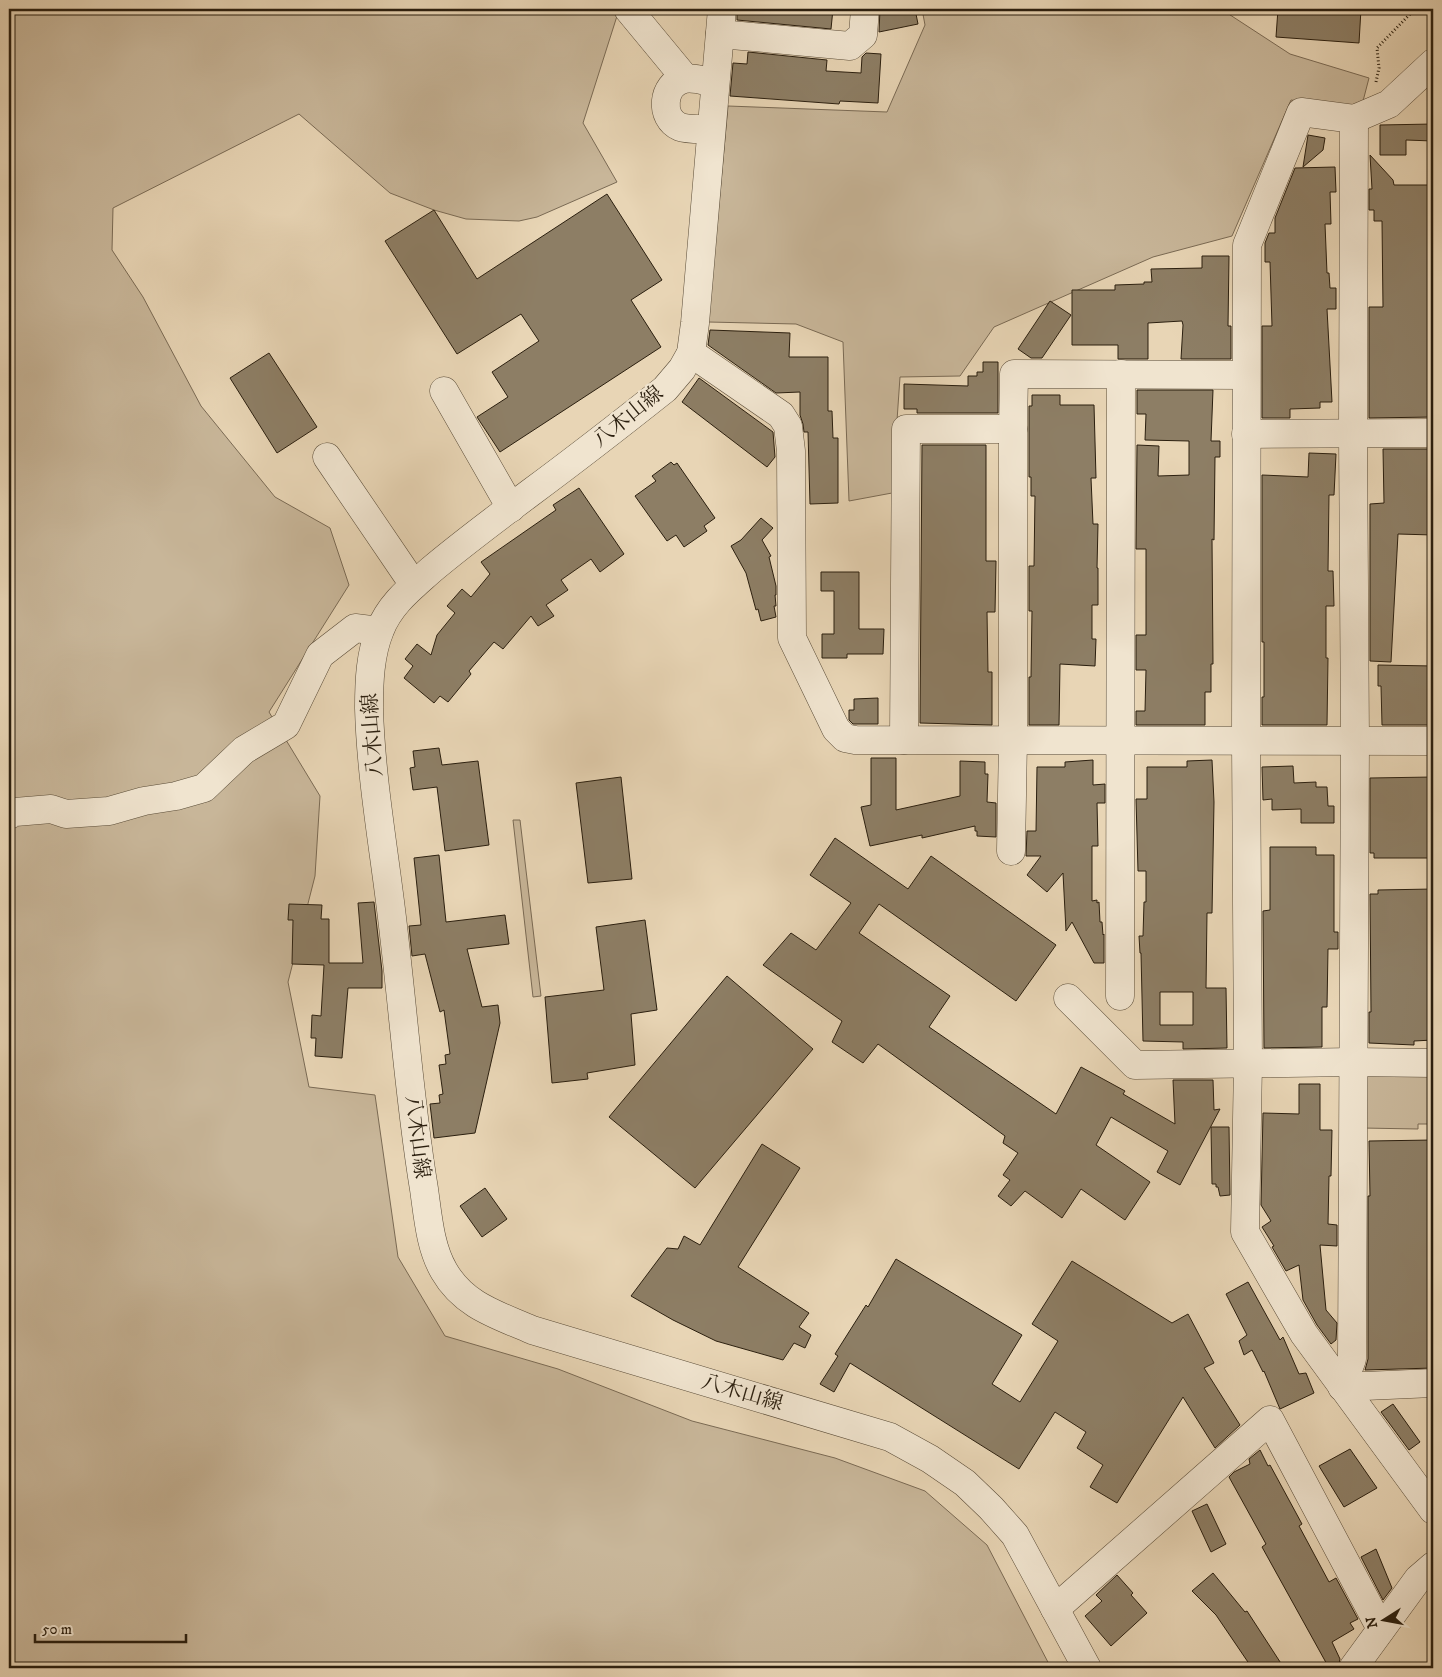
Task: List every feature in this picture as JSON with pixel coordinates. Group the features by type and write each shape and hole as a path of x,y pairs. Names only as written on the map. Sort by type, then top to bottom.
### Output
{"street":[{"path":"628,9 685,78"},
{"path":"865,9 863,35 850,46 721,22 691,353 781,415 788,426 791,451 792,638 836,729 845,738 855,740 1433,741"},
{"path":"1433,63 1389,104 1354,119 1301,112 1247,245 1246,740 1248,1063 1244,1232 1304,1334 1433,1510"},
{"path":"711,129 680,127 669,117 665,106 667,94 674,83 685,78 715,82"},
{"path":"1342,1386 1352,1359 1355,741 1353,432 1354,119"},
{"name":"八木山線","path":"691,353 682,369 665,388 452,553 414,585 389,612 379,631 369,674 371,744 394,927 418,1157 436,1254 454,1286 471,1302 489,1312 532,1330 890,1437 930,1458 965,1483 1015,1535 1087,1668"},
{"path":"1011,851 1014,374 1246,375"},
{"path":"1120,996 1121,374"},
{"path":"444,391 511,508"},
{"path":"904,740 906,429 1013,428"},
{"path":"1246,434 1433,433"},
{"path":"327,457 414,585"},
{"path":"9,814 51,809 66,814 109,812 144,801 176,796 204,788 244,750 286,725 320,655 355,628 379,631"},
{"path":"1068,998 1135,1064 1433,1063"},
{"path":"1342,1386 1433,1383"},
{"path":"1055,1609 1270,1420 1381,1629"},
{"path":"1353,1668 1381,1629 1428,1575"}],"path":[{"path":"1376,83 1380,68 1377,48 1415,9"}],"shaded area":[{"path":"9,9 612,9 617,16 583,123 617,182 537,217 519,221 466,219 434,210 390,193 299,114 113,208 112,250 143,297 201,406 275,497 330,528 349,585 269,712 320,796 315,876 288,982 309,1087 375,1095 398,1257 445,1336 558,1369 692,1421 835,1458 925,1491 987,1545 1051,1668 9,1668"},
{"path":"922,9 1221,9 1290,54 1369,78 1362,105 1351,109 1291,100 1232,236 1153,257 994,327 960,376 900,377 892,493 849,501 843,342 796,324 708,322 728,106 887,112 925,25"},
{"path":"513,820 520,820 541,996 533,997"},
{"path":"1363,1072 1433,1072 1433,1124 1418,1124 1418,1129 1362,1128"}],"building":[{"path":"737,9 833,9 831,29 737,20"},
{"path":"880,9 915,9 918,24 879,32"},
{"path":"1278,9 1361,9 1359,43 1276,37"},
{"path":"748,52 827,60 826,71 861,73 862,57 866,53 881,54 878,103 840,101 839,104 730,96 733,63 747,64"},
{"path":"1433,124 1433,141 1406,140 1406,155 1380,155 1380,125"},
{"path":"1308,135 1325,138 1323,150 1303,167"},
{"path":"1370,155 1393,180 1394,185 1433,185 1433,351 1428,351 1430,383 1433,383 1433,417 1369,418 1369,307 1383,307 1382,221 1374,221 1374,210 1369,210 1369,189 1372,189"},
{"path":"1335,167 1336,192 1330,192 1331,224 1325,224 1327,273 1329,273 1330,288 1336,288 1336,309 1327,309 1332,402 1320,402 1320,408 1290,409 1290,418 1262,418 1262,326 1272,326 1270,262 1265,262 1265,243 1269,233 1275,233 1275,218 1295,168"},
{"path":"607,194 662,280 631,300 661,347 500,452 477,417 508,397 492,372 539,341 521,314 457,354 385,241 434,210 477,279"},
{"path":"1202,256 1229,256 1228,326 1231,326 1231,359 1181,359 1182,321 1148,323 1148,359 1118,359 1118,345 1072,345 1072,290 1115,290 1115,285 1152,282 1151,269 1202,268"},
{"path":"1050,301 1071,315 1042,358 1031,358 1018,349"},
{"path":"710,330 790,333 789,357 828,357 828,411 832,411 833,438 838,438 838,503 810,504 808,432 804,432 800,415 800,392 776,393 708,345"},
{"path":"269,353 317,427 277,453 230,378"},
{"path":"983,362 998,362 998,413 917,413 917,409 904,409 904,384 968,386 968,376 977,376 977,372 983,372"},
{"path":"699,378 773,432 775,457 767,467 682,402"},
{"path":"1137,390 1213,390 1211,441 1220,441 1220,457 1215,457 1214,540 1212,539 1213,664 1211,664 1211,692 1205,692 1205,725 1136,725 1136,711 1145,711 1146,670 1136,670 1136,635 1146,635 1146,549 1136,549 1137,445 1159,446 1158,476 1189,475 1189,441 1145,440 1146,414 1137,414"},
{"path":"1032,395 1060,395 1060,405 1094,405 1096,478 1091,478 1093,524 1098,524 1098,605 1092,605 1092,639 1096,639 1095,666 1060,664 1059,725 1029,725 1032,611 1029,611 1029,566 1034,566 1035,496 1031,496 1031,477 1029,477 1029,406 1032,406"},
{"path":"922,445 986,445 986,561 996,561 995,612 987,612 988,672 992,672 992,725 920,723"},
{"path":"1383,449 1433,449 1433,535 1398,534 1391,662 1370,661 1370,504 1384,503"},
{"path":"1309,453 1336,454 1334,495 1329,495 1328,571 1333,571 1334,606 1326,606 1326,658 1328,658 1327,725 1262,725 1264,642 1262,642 1262,475 1308,477"},
{"path":"671,462 674,465 677,463 715,518 704,526 707,531 684,547 676,535 667,541 635,496 656,481 652,476"},
{"path":"579,488 624,554 600,572 591,559 561,580 568,590 546,605 554,616 538,626 531,616 503,649 494,642 469,671 471,674 448,702 440,696 434,703 404,678 413,666 405,659 417,644 431,655 437,635 455,613 447,606 462,589 471,597 490,574 481,562 556,510 553,505"},
{"path":"761,518 773,528 762,540 771,556 769,557 776,586 776,606 774,606 776,617 761,621 746,573 731,546 741,540"},
{"path":"821,572 859,572 859,629 884,629 883,654 847,654 847,658 822,658 822,634 834,634 834,591 821,591"},
{"path":"1378,665 1433,666 1433,725 1382,725 1381,686 1378,686"},
{"path":"878,698 878,724 853,724 849,720 849,710 854,710 854,699"},
{"path":"439,748 442,765 478,761 489,845 445,851 437,787 413,790 410,768 415,767 413,751"},
{"path":"871,758 896,758 896,810 960,796 960,761 985,762 985,774 988,774 987,802 996,803 996,837 977,836 975,826 922,838 922,835 870,846 861,807 871,805"},
{"path":"1093,760 1093,785 1105,784 1105,803 1097,803 1098,846 1092,846 1092,901 1097,900 1097,903 1099,902 1100,922 1102,922 1104,934 1104,963 1094,963 1072,922 1066,931 1063,873 1047,892 1027,875 1041,856 1026,856 1027,831 1036,831 1037,767 1065,767 1065,762"},
{"path":"1212,760 1214,802 1212,913 1207,913 1206,988 1226,988 1227,1048 1183,1049 1183,1042 1143,1041 1139,936 1143,936 1146,871 1138,871 1136,799 1147,799 1147,767 1187,767 1187,761","holes":["1160,992 1193,992 1193,1025 1160,1025"]},
{"path":"1293,766 1294,783 1316,782 1316,787 1327,787 1328,806 1334,806 1334,823 1301,823 1301,809 1272,810 1272,799 1263,800 1262,767"},
{"path":"621,777 632,879 588,883 576,783"},
{"path":"1433,777 1433,858 1374,858 1374,853 1370,853 1370,778"},
{"path":"835,838 908,889 931,856 1056,945 1016,1001 879,904 859,933 950,996 929,1027 1056,1114 1081,1067 1125,1091 1123,1094 1175,1124 1173,1080 1213,1080 1214,1110 1220,1109 1180,1185 1157,1172 1168,1151 1111,1117 1096,1145 1150,1182 1125,1220 1081,1189 1062,1218 1025,1191 1011,1206 998,1196 1010,1180 1003,1175 1018,1153 1003,1143 1005,1136 878,1044 863,1063 832,1042 842,1021 763,965 791,933 816,950 851,903 810,875"},
{"path":"1270,847 1316,847 1316,855 1334,855 1334,932 1338,932 1338,949 1328,949 1327,1007 1322,1007 1322,1047 1264,1048 1263,911 1270,910"},
{"path":"439,855 446,922 505,915 509,944 467,949 482,1007 498,1005 500,1023 475,1133 434,1138 430,1104 440,1103 439,1095 443,1094 439,1065 446,1064 445,1055 450,1054 444,1010 440,1012 425,954 412,956 409,926 421,925 414,858"},
{"path":"1433,889 1433,1040 1414,1041 1414,1045 1369,1043 1369,1012 1371,1012 1370,894 1378,894 1378,890"},
{"path":"374,902 382,971 382,988 348,988 342,1058 315,1056 316,1038 311,1038 312,1015 321,1016 324,965 292,964 293,920 288,920 289,904 322,905 321,919 329,919 329,963 363,963 358,903"},
{"path":"645,920 657,1010 631,1014 635,1065 587,1073 588,1079 552,1083 545,997 604,990 596,927"},
{"path":"727,976 813,1049 695,1188 609,1117"},
{"path":"1299,1084 1320,1084 1320,1130 1332,1130 1328,1224 1337,1225 1337,1246 1320,1245 1326,1310 1337,1323 1336,1340 1331,1344 1317,1325 1303,1300 1299,1265 1286,1271 1262,1227 1271,1221 1261,1205 1263,1113 1299,1114"},
{"path":"1211,1127 1229,1127 1230,1195 1220,1196 1216,1184 1212,1184"},
{"path":"1433,1140 1433,1368 1365,1370 1368,1359 1369,1141"},
{"path":"762,1144 800,1168 738,1267 809,1313 799,1327 811,1335 805,1348 794,1343 783,1360 716,1341 673,1320 631,1296 667,1248 678,1249 684,1236 700,1245"},
{"path":"485,1188 507,1219 482,1237 460,1206"},
{"path":"896,1259 1022,1335 992,1384 1020,1402 1058,1341 1032,1324 1072,1261 1172,1323 1188,1314 1214,1363 1204,1368 1240,1425 1215,1448 1183,1397 1117,1503 1090,1487 1103,1465 1077,1448 1086,1432 1055,1412 1019,1469 850,1363 834,1392 820,1384 838,1356 835,1354 866,1305 868,1307"},
{"path":"1248,1282 1280,1340 1283,1337 1299,1374 1306,1373 1314,1393 1280,1409 1264,1371 1252,1350 1244,1355 1239,1341 1247,1335 1226,1294"},
{"path":"1393,1404 1420,1442 1409,1450 1381,1412"},
{"path":"1350,1449 1377,1488 1344,1507 1319,1466"},
{"path":"1260,1450 1302,1524 1299,1526 1329,1582 1336,1578 1358,1619 1350,1623 1354,1629 1332,1642 1340,1659 1338,1668 1329,1668 1262,1547 1266,1544 1229,1477 1234,1472 1250,1464 1249,1459"},
{"path":"1207,1504 1226,1544 1211,1552 1192,1511"},
{"path":"1376,1549 1392,1588 1383,1600 1361,1557"},
{"path":"1213,1573 1245,1612 1247,1611 1284,1668 1252,1668 1216,1615 1192,1591"},
{"path":"1117,1575 1147,1613 1111,1646 1085,1616 1102,1601 1096,1595"}]}
